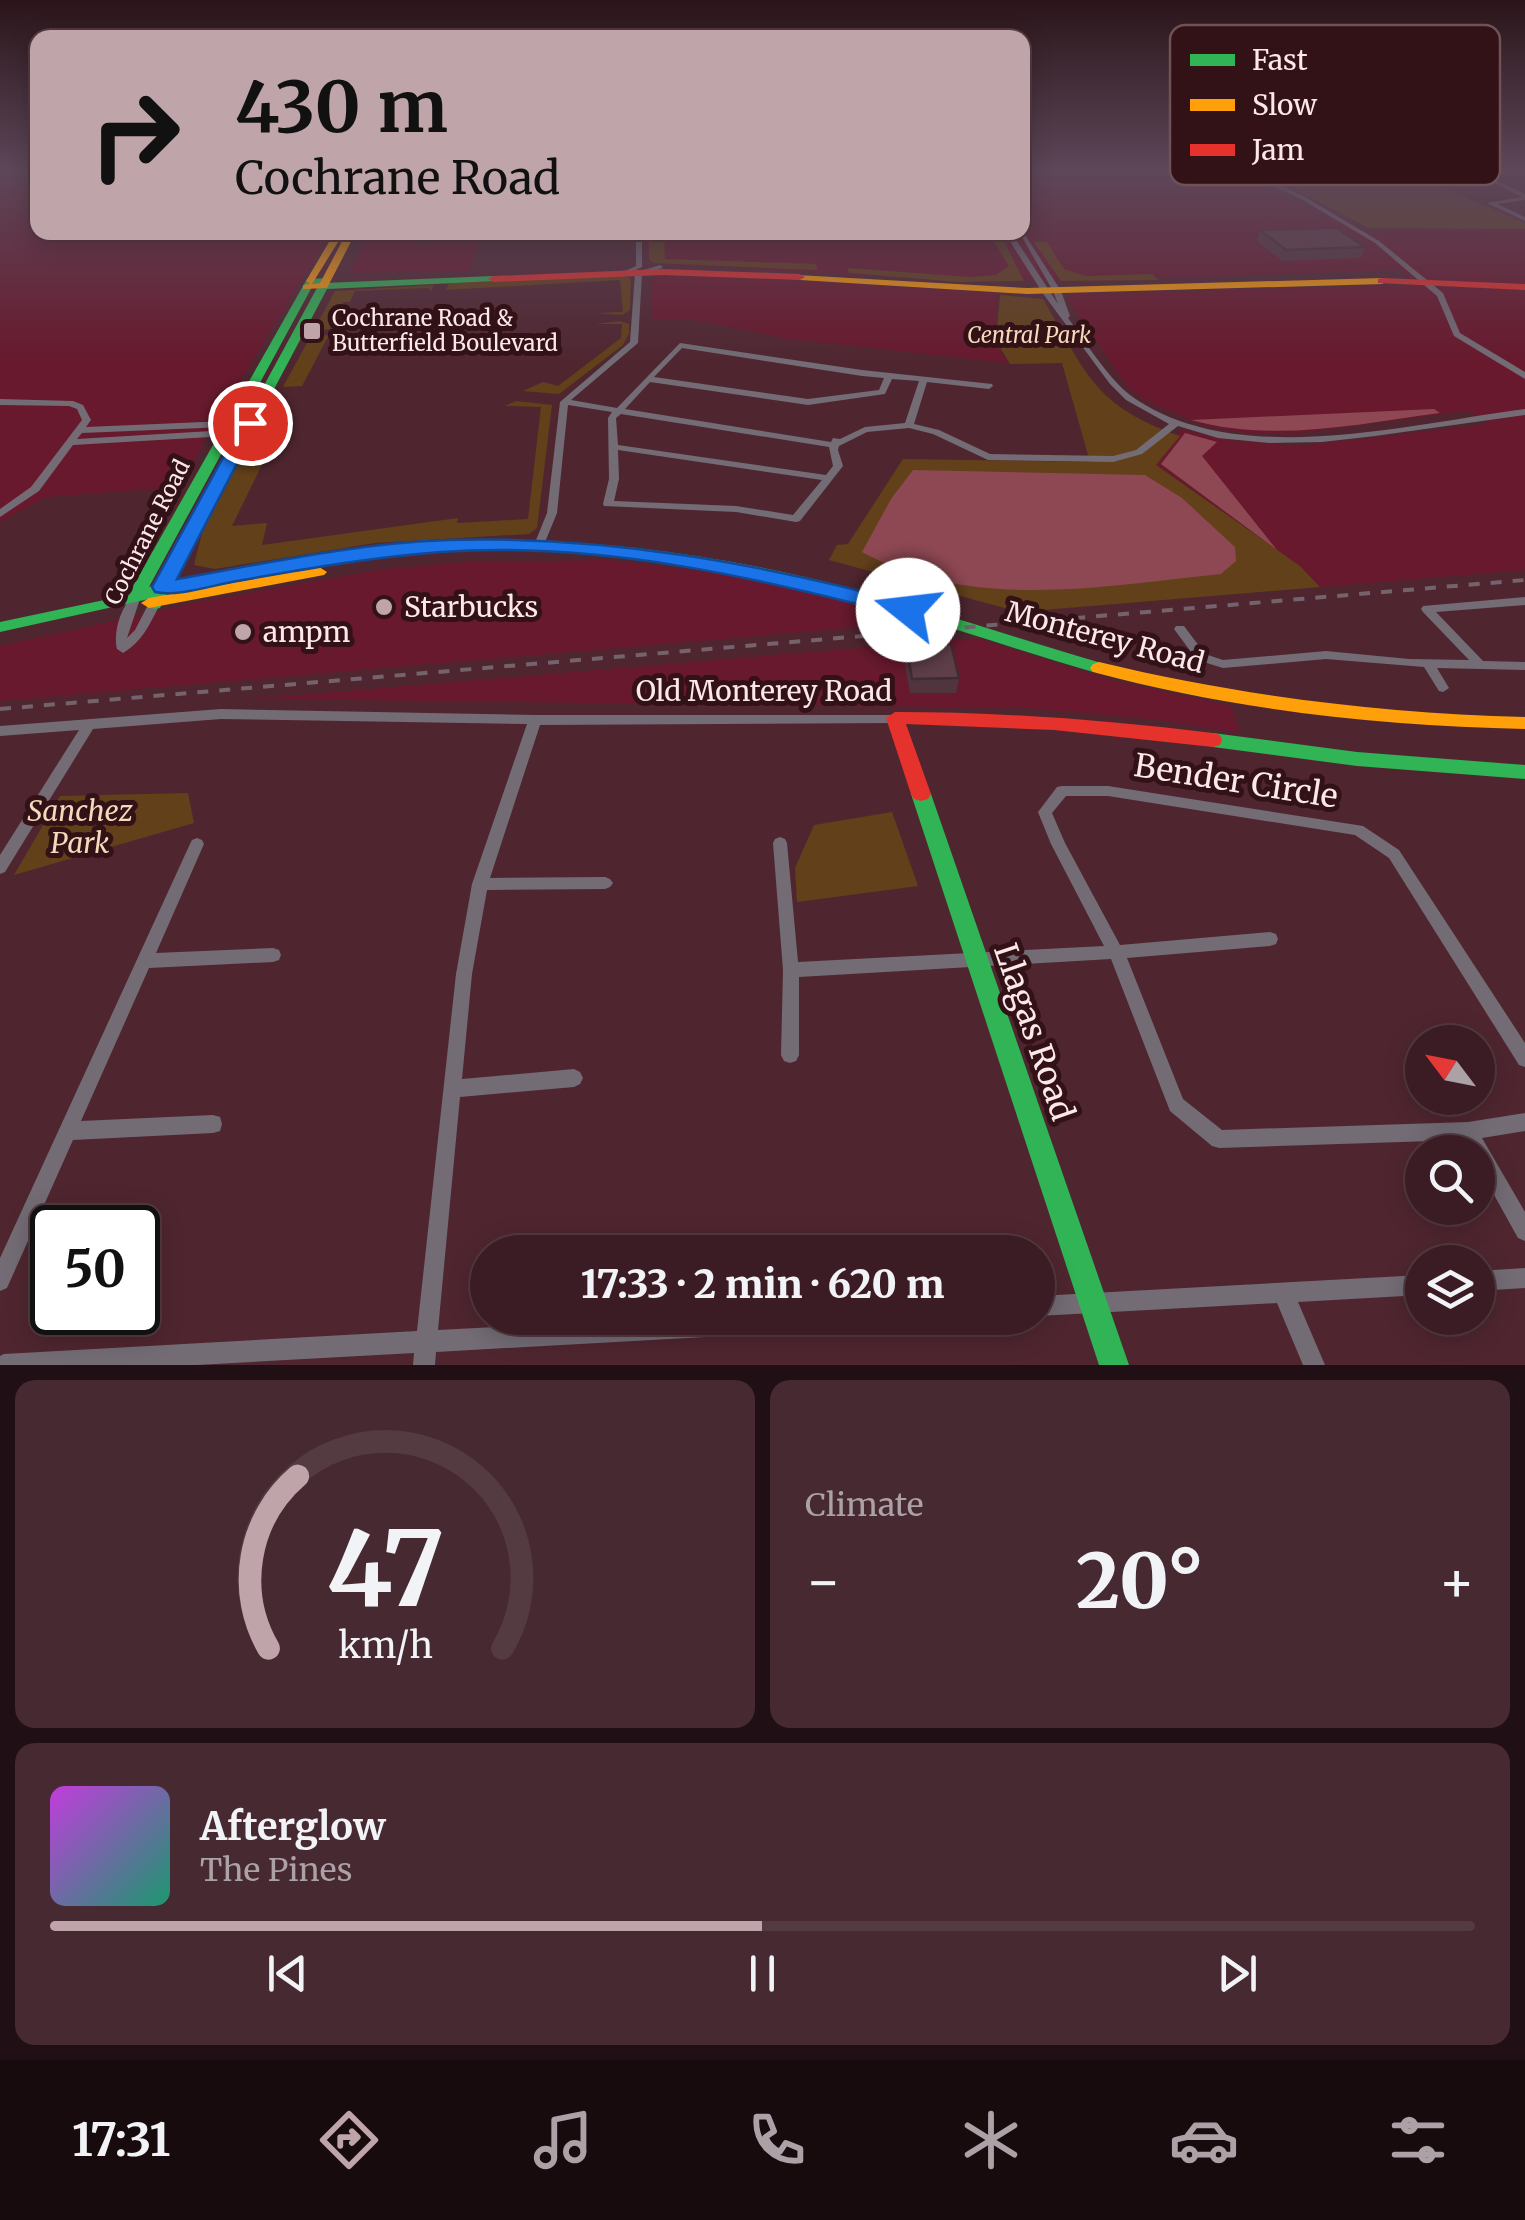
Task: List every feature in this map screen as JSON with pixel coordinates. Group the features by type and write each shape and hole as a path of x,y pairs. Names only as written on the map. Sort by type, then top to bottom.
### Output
{"main road":[{"name":"Cochrane Road","path":"317,284 335,240"},
{"name":"Cochrane Road","path":"134,600 317,284 347,240"},
{"path":"634,271 660,267 762,268 1048,288"},
{"path":"317,284 634,271 1048,288 1422,278 1525,284"},
{"name":"Cochrane Road","path":"158,596 237,428"},
{"name":"Monterey Road","path":"158,596 366,552 446,546 539,546 619,553 718,565 814,584 1101,669 1210,694 1374,717 1525,722"},
{"name":"Monterey Road","path":"0,627 134,600 394,561 500,554 619,553"},
{"name":"Old Monterey Road","path":"896,718 1088,724 1523,776"},
{"name":"Llagas Road","path":"896,718 1114,1365"}],"street":[{"path":"1368,236 1422,278 1444,301 1457,334 1525,376"},
{"path":"539,546 552,513 566,400 634,343 637,240"},
{"path":"1013,240 1048,288 1068,324"},
{"path":"1026,240 1068,324 1128,397 1173,421 1230,436 1300,439 1525,412"},
{"path":"835,443 838,466 796,518 736,509 608,504 614,479 612,418 680,345 889,376 989,386"},
{"path":"648,379 808,402 882,392 889,376"},
{"path":"910,424 924,380"},
{"path":"0,402 52,400 76,405 86,416 82,430 31,493 0,514"},
{"path":"566,400 835,443 865,430 910,424 988,457 1113,458 1138,452 1173,421"},
{"path":"82,430 237,428"},
{"path":"72,442 237,428"},
{"path":"614,448 828,478"},
{"name":"Cochrane Road","path":"134,600 120,636 124,649 140,632 158,596"},
{"path":"1480,665 1427,609 1525,601"},
{"path":"1180,629 1201,657 1223,664 1326,655 1428,664 1525,666"},
{"path":"1428,664 1443,688"},
{"name":"Old Monterey Road","path":"0,731 221,714 535,720 896,718"},
{"path":"424,1365 451,1089 480,884 535,720"},
{"path":"0,868 88,724"},
{"name":"Bender Circle","path":"1525,1059 1394,854 1358,830 1108,791 1062,791 1045,812 1116,952 1176,1105 1219,1140 1468,1131 1525,1122"},
{"path":"780,843 791,970 790,1056"},
{"path":"0,1281 197,844"},
{"path":"480,884 604,883"},
{"path":"791,970 1116,952 1270,938"},
{"path":"144,962 273,955"},
{"path":"451,1089 574,1078"},
{"path":"68,1132 213,1124"},
{"path":"1468,1131 1525,1230"},
{"path":"1495,1280 1525,1278"},
{"path":"1055,1305 1405,1285"},
{"path":"1284,1294 1314,1365"},
{"path":"4,1365 550,1335"}],"shaded area":[{"path":"0,236 30,236 30,240 109,240 107,243 327,240 219,415 180,487 46,497 0,522"},
{"path":"1525,236 1525,570 1320,587 1300,566 1154,463 1182,429 1226,440 1299,446 1488,424 1468,411 1293,434 1253,434 1205,426 1145,400 1127,386 1067,299 1075,294 1415,285 1398,270 1080,281 930,279 650,261 642,240"},
{"path":"364,240 419,240 415,245 478,243 470,271 350,273"},
{"path":"662,275 998,293 994,340 1008,363 787,339 690,319 651,319 652,279"},
{"path":"1434,409 1440,413 1284,431 1222,427 1191,420"},
{"path":"1185,433 1217,442 1202,456 1277,550 1161,464"},
{"path":"913,470 1145,475 1182,498 1235,547 1236,561 1221,574 1039,590 948,582 904,571 862,552 891,499"},
{"path":"608,560 719,573 799,588 920,622 0,701 0,646 204,601 384,569 467,562"},
{"path":"977,638 1110,680 1231,706 1240,733 1159,720 1027,708 252,699"}],"green space":[{"path":"649,240 664,240 665,259 816,264 817,270 653,263 649,259"},
{"path":"993,240 1004,240 1024,281 959,282 849,273 847,268 971,277 996,275 1009,266"},
{"path":"1034,242 1047,242 1064,269 1086,276 1152,274 1158,280 1061,281"},
{"path":"631,278 630,310 622,315 596,313 623,312 620,280 446,290 449,283"},
{"path":"434,285 431,291 355,291 350,302 343,302 330,329 321,330 319,336 329,335 302,386 283,387 335,291"},
{"name":"Central Park","path":"1000,295 1043,299 1083,367 1110,399 1151,425 1180,436 1156,465 1300,566 1320,587 1019,612 829,560 837,545 848,544 903,459 1090,462 1062,363 1010,364 996,341"},
{"path":"620,321 629,324 623,345 559,394 523,391 543,382 558,386 621,338 622,324 595,324"},
{"path":"516,401 552,405 537,528 529,534 375,543 215,569 194,565 202,533 249,442 257,435 278,432 232,526 267,523 262,545 458,518 457,523 528,519 541,407 505,406"},
{"name":"Sanchez Park","path":"188,793 194,823 14,875 60,796"},
{"path":"892,812 918,886 797,902 795,868 814,825"}],"building":[{"path":"1267,236 1348,236 1365,247 1286,250"},
{"path":"906,644 951,644 959,678 912,679"}],"railway":[{"path":"0,709 1525,580"}],"traffic: fast":[{"path":"0,627 134,599 162,587 323,286 493,279"},
{"path":"134,599 307,287 311,281 324,280"},
{"path":"154,604 162,587 358,554 473,545 572,547 670,557 815,584 1099,668"},
{"path":"1213,740 1357,759 1525,772"},
{"path":"921,794 1114,1365"}],"traffic: slow":[{"path":"311,281 335,240"},
{"path":"307,287 323,286 348,240"},
{"path":"800,277 1027,291 1382,281"},
{"path":"149,603 319,572"},
{"path":"1099,668 1204,692 1310,709 1417,719 1525,723"}],"traffic: jam":[{"path":"493,279 662,272 800,277"},
{"path":"1382,281 1525,287"},
{"path":"921,794 895,718 1054,723 1213,740"}],"place":[{"name":"Cochrane Road & Butterfield Boulevard","path":"312,331"},
{"name":"Starbucks","path":"384,607"},
{"name":"ampm","path":"243,632"}],"route":[{"path":"250,423 162,587 366,552 503,544 589,548 718,565 814,584 908,610"}]}
